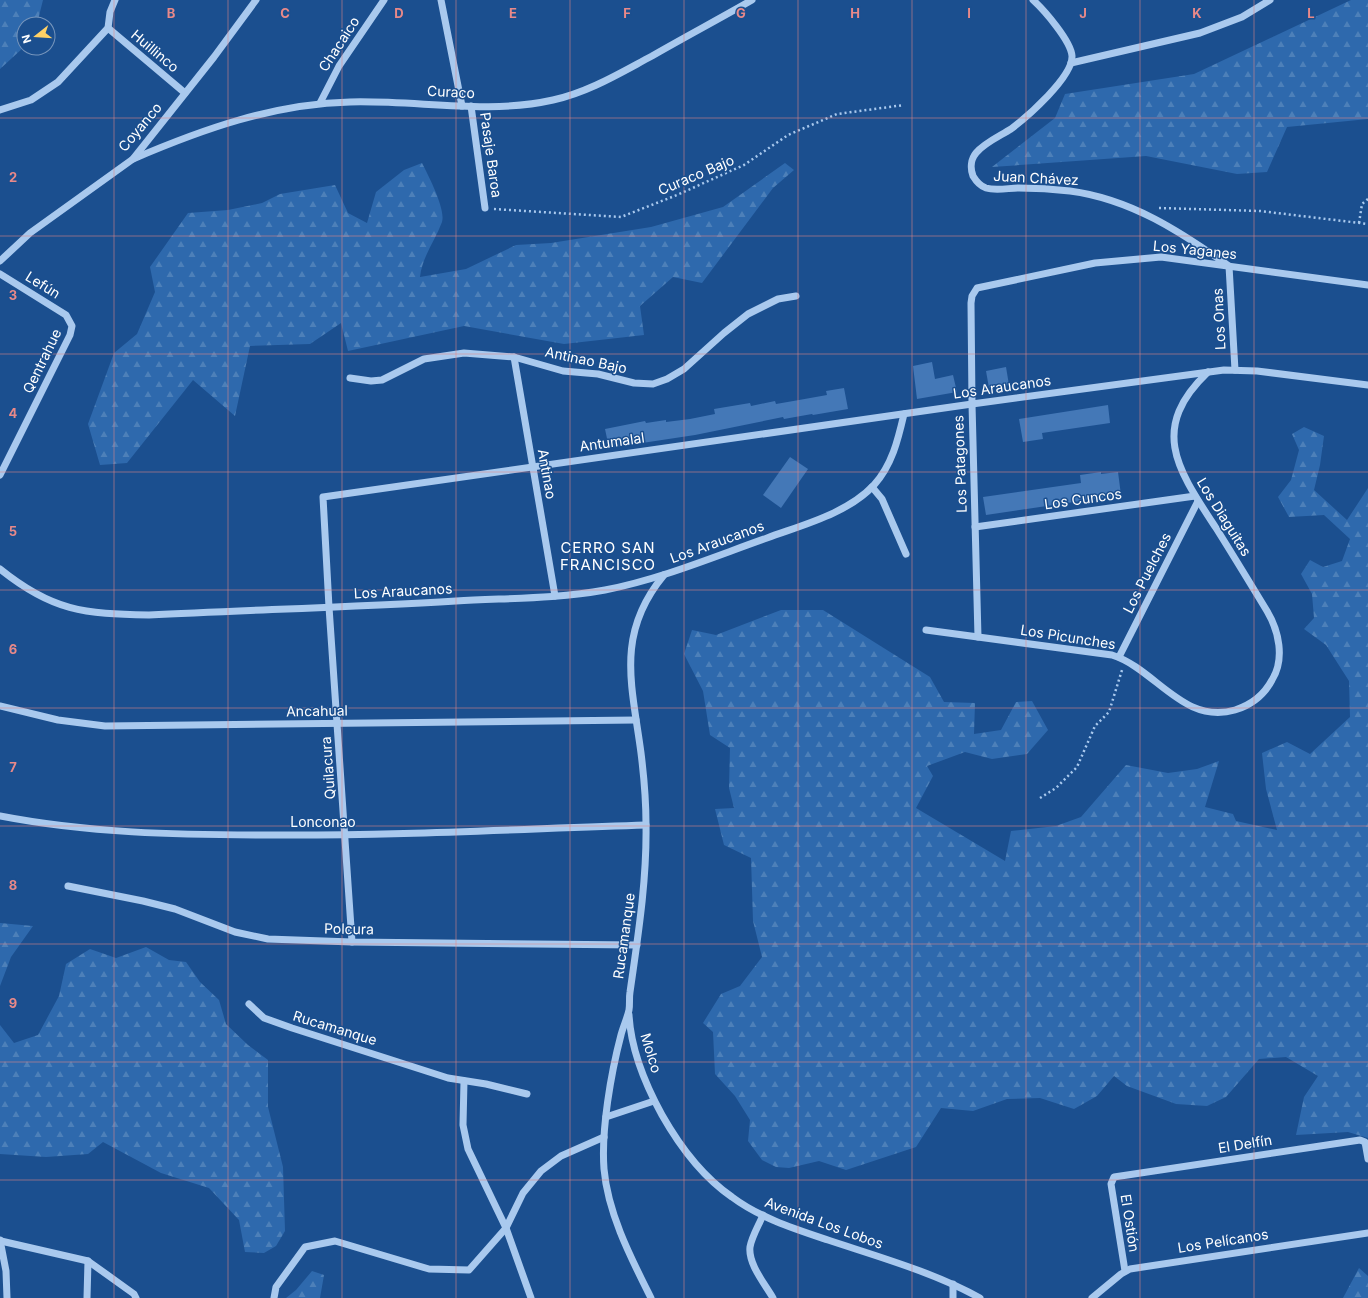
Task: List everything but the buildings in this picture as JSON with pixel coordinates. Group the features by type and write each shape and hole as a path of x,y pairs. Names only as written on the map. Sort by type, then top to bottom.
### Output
{"street":[{"path":"0,110 19,105 45,92 69,71 108,28 110,12 114,0"},
{"name":"Coyanco","path":"0,261 30,233 133,159 186,93 256,0"},
{"name":"Chacaico","path":"320,103 339,66 384,0"},
{"name":"Pasaje Baroa","path":"441,0 462,106"},
{"name":"Curaco","path":"133,159 196,133 249,116 320,103 370,101 462,106 515,106 539,103 587,90 602,83 752,0"},
{"path":"1033,0 1044,10 1070,50 1071,63 1200,33 1242,17 1270,0"},
{"name":"Huillinco","path":"108,28 186,93"},
{"name":"Juan Chávez","path":"1071,63 1063,77 1024,118 977,152 972,163 971,170 976,181 980,185 991,189 1050,189 1079,192 1113,201 1169,225 1229,266"},
{"name":"Pasaje Baroa","path":"470,106 485,208"},
{"name":"Los Yaganes","path":"975,291 982,286 1095,263 1140,258 1178,258 1368,285"},
{"name":"Los Onas","path":"1229,266 1235,370"},
{"name":"Lefún","path":"0,274 63,313 70,322"},
{"name":"Los Patagones","path":"975,291 971,303 978,637"},
{"name":"Antinao Bajo","path":"350,378 371,381 382,380 396,374 414,363 446,354 482,353 514,357 563,372 598,374 634,383 653,384 667,379 684,368 748,314 778,299 796,296"},
{"name":"Qentrahue","path":"0,475 70,335 70,322"},
{"name":"Antinao","path":"514,357 555,596"},
{"name":"Los Araucanos","path":"0,569 18,583 46,600 64,607 109,614 149,615 555,596 610,589 664,575 823,517 856,500 872,487 883,475 891,460 904,414 1209,372 1235,370 1368,385"},
{"name":"Los Diaguitas","path":"1209,372 1194,387 1178,414 1174,435 1176,455 1196,498 1272,619 1279,648 1277,668 1274,678"},
{"name":"Antumalal","path":"323,497 904,414"},
{"path":"872,487 882,499 906,554"},
{"name":"Quilacura","path":"323,497 352,942"},
{"name":"Los Cuncos","path":"975,527 1196,498"},
{"name":"Los Puelches","path":"1122,659 1196,498"},
{"name":"Rucamanque","path":"652,1298 627,1247 611,1203 604,1171 604,1137 606,1117 621,1035 629,1011 642,905 646,825 642,762 630,670 631,644 637,620 646,602 664,575"},
{"name":"Los Picunches","path":"926,630 1104,653 1122,659 1188,705 1209,712 1231,711 1251,703 1268,688 1274,678"},
{"name":"Ancahual","path":"0,706 58,720 105,726 636,720"},
{"name":"Lonconao","path":"0,816 57,826 131,833 345,835 646,825"},
{"name":"Polcura","path":"68,886 106,892 169,908 220,927 251,936 285,940 637,945"},
{"name":"Rucamanque","path":"249,1004 259,1014 270,1021 426,1071 464,1081 486,1084 527,1094"},
{"name":"Molco","path":"629,1011 632,1040 636,1055 654,1101"},
{"path":"464,1081 463,1112 465,1138 474,1163 506,1228 531,1298"},
{"path":"606,1117 654,1101"},
{"name":"Avenida Los Lobos","path":"654,1101 680,1143 712,1181 731,1197 763,1215 802,1231 904,1265 953,1284 980,1298"},
{"path":"274,1298 276,1287 305,1247 335,1241 429,1269 470,1270 506,1228 523,1193 541,1171 562,1156 604,1137"},
{"name":"El Delfín","path":"1112,1178 1117,1176 1358,1140 1365,1142 1368,1159"},
{"name":"El Ostión","path":"1112,1178 1111,1184 1125,1271"},
{"path":"763,1215 750,1251 752,1260 773,1298"},
{"name":"Los Pelícanos","path":"1092,1298 1125,1271 1135,1268 1368,1232"},
{"path":"6,1298 6,1271 0,1241 88,1261 134,1294 136,1298"},
{"path":"87,1298 88,1261"},
{"path":"953,1284 953,1298"}],"path":[{"name":"Curaco Bajo","path":"485,208 621,217 677,195 744,165 788,135 837,114 904,105"},
{"path":"1359,223 1362,204 1368,199"},
{"path":"1155,208 1260,211 1368,224"},
{"path":"1040,798 1060,785 1077,767 1095,726 1109,712 1122,659"}],"green space":[{"path":"0,0 43,0 39,16 16,16 16,54 0,69"},
{"path":"1351,0 1368,0 1368,119 1287,127 1267,172 1237,174 1146,156 992,167 1055,118 1065,94 1194,74"},
{"path":"422,163 436,192 443,216 442,222 423,263 420,277 466,269 516,245 551,243 651,227 723,207 785,163 794,170 773,188 702,283 673,277 640,306 644,335 564,344 464,326 348,351 341,323 310,344 250,346 235,416 193,380 127,463 100,465 88,424 114,353 137,334 155,292 150,267 188,213 228,210 262,203 280,194 335,185 348,213 367,223 376,192 404,170"},
{"path":"1304,427 1324,436 1320,465 1314,490 1347,520 1368,488 1368,1138 1348,1132 1296,1135 1304,1097 1318,1076 1286,1057 1259,1059 1226,1097 1207,1106 1176,1104 1127,1086 1114,1076 1097,1096 1074,1109 1040,1098 1007,1099 973,1111 941,1108 916,1147 846,1170 819,1161 789,1168 776,1167 762,1160 748,1141 750,1120 735,1096 715,1074 713,1032 703,1023 721,994 740,986 762,957 753,921 751,858 724,845 715,809 734,808 729,788 730,748 710,735 703,691 684,654 692,630 716,635 781,610 823,610 930,677 944,702 975,703 974,734 1001,730 1016,702 1032,701 1048,730 1027,754 992,759 965,752 927,766 933,776 916,808 1005,861 1011,831 1056,826 1081,817 1126,765 1168,773 1197,769 1219,761 1205,807 1233,814 1236,821 1277,830 1266,789 1262,753 1287,742 1310,754 1350,717 1349,681 1326,645 1304,629 1314,618 1312,594 1301,574 1310,560 1323,567 1342,561 1350,539 1324,515 1289,517 1278,497 1291,480 1299,450 1292,434"},
{"path":"0,923 33,926 11,957 0,986"},
{"path":"146,947 169,960 186,962 200,982 219,1000 226,1024 248,1045 268,1060 268,1107 283,1167 285,1231 276,1246 264,1253 245,1252 239,1220 209,1188 161,1173 103,1142 88,1154 46,1157 0,1154 0,1025 14,1043 38,1035 59,996 66,964 90,949 116,958"},
{"path":"1359,1268 1368,1276 1368,1298 1343,1298"},
{"path":"312,1271 324,1275 320,1298 286,1298 296,1290"}],"district":[{"name":"CERRO SAN FRANCISCO","path":"608,556"}]}
